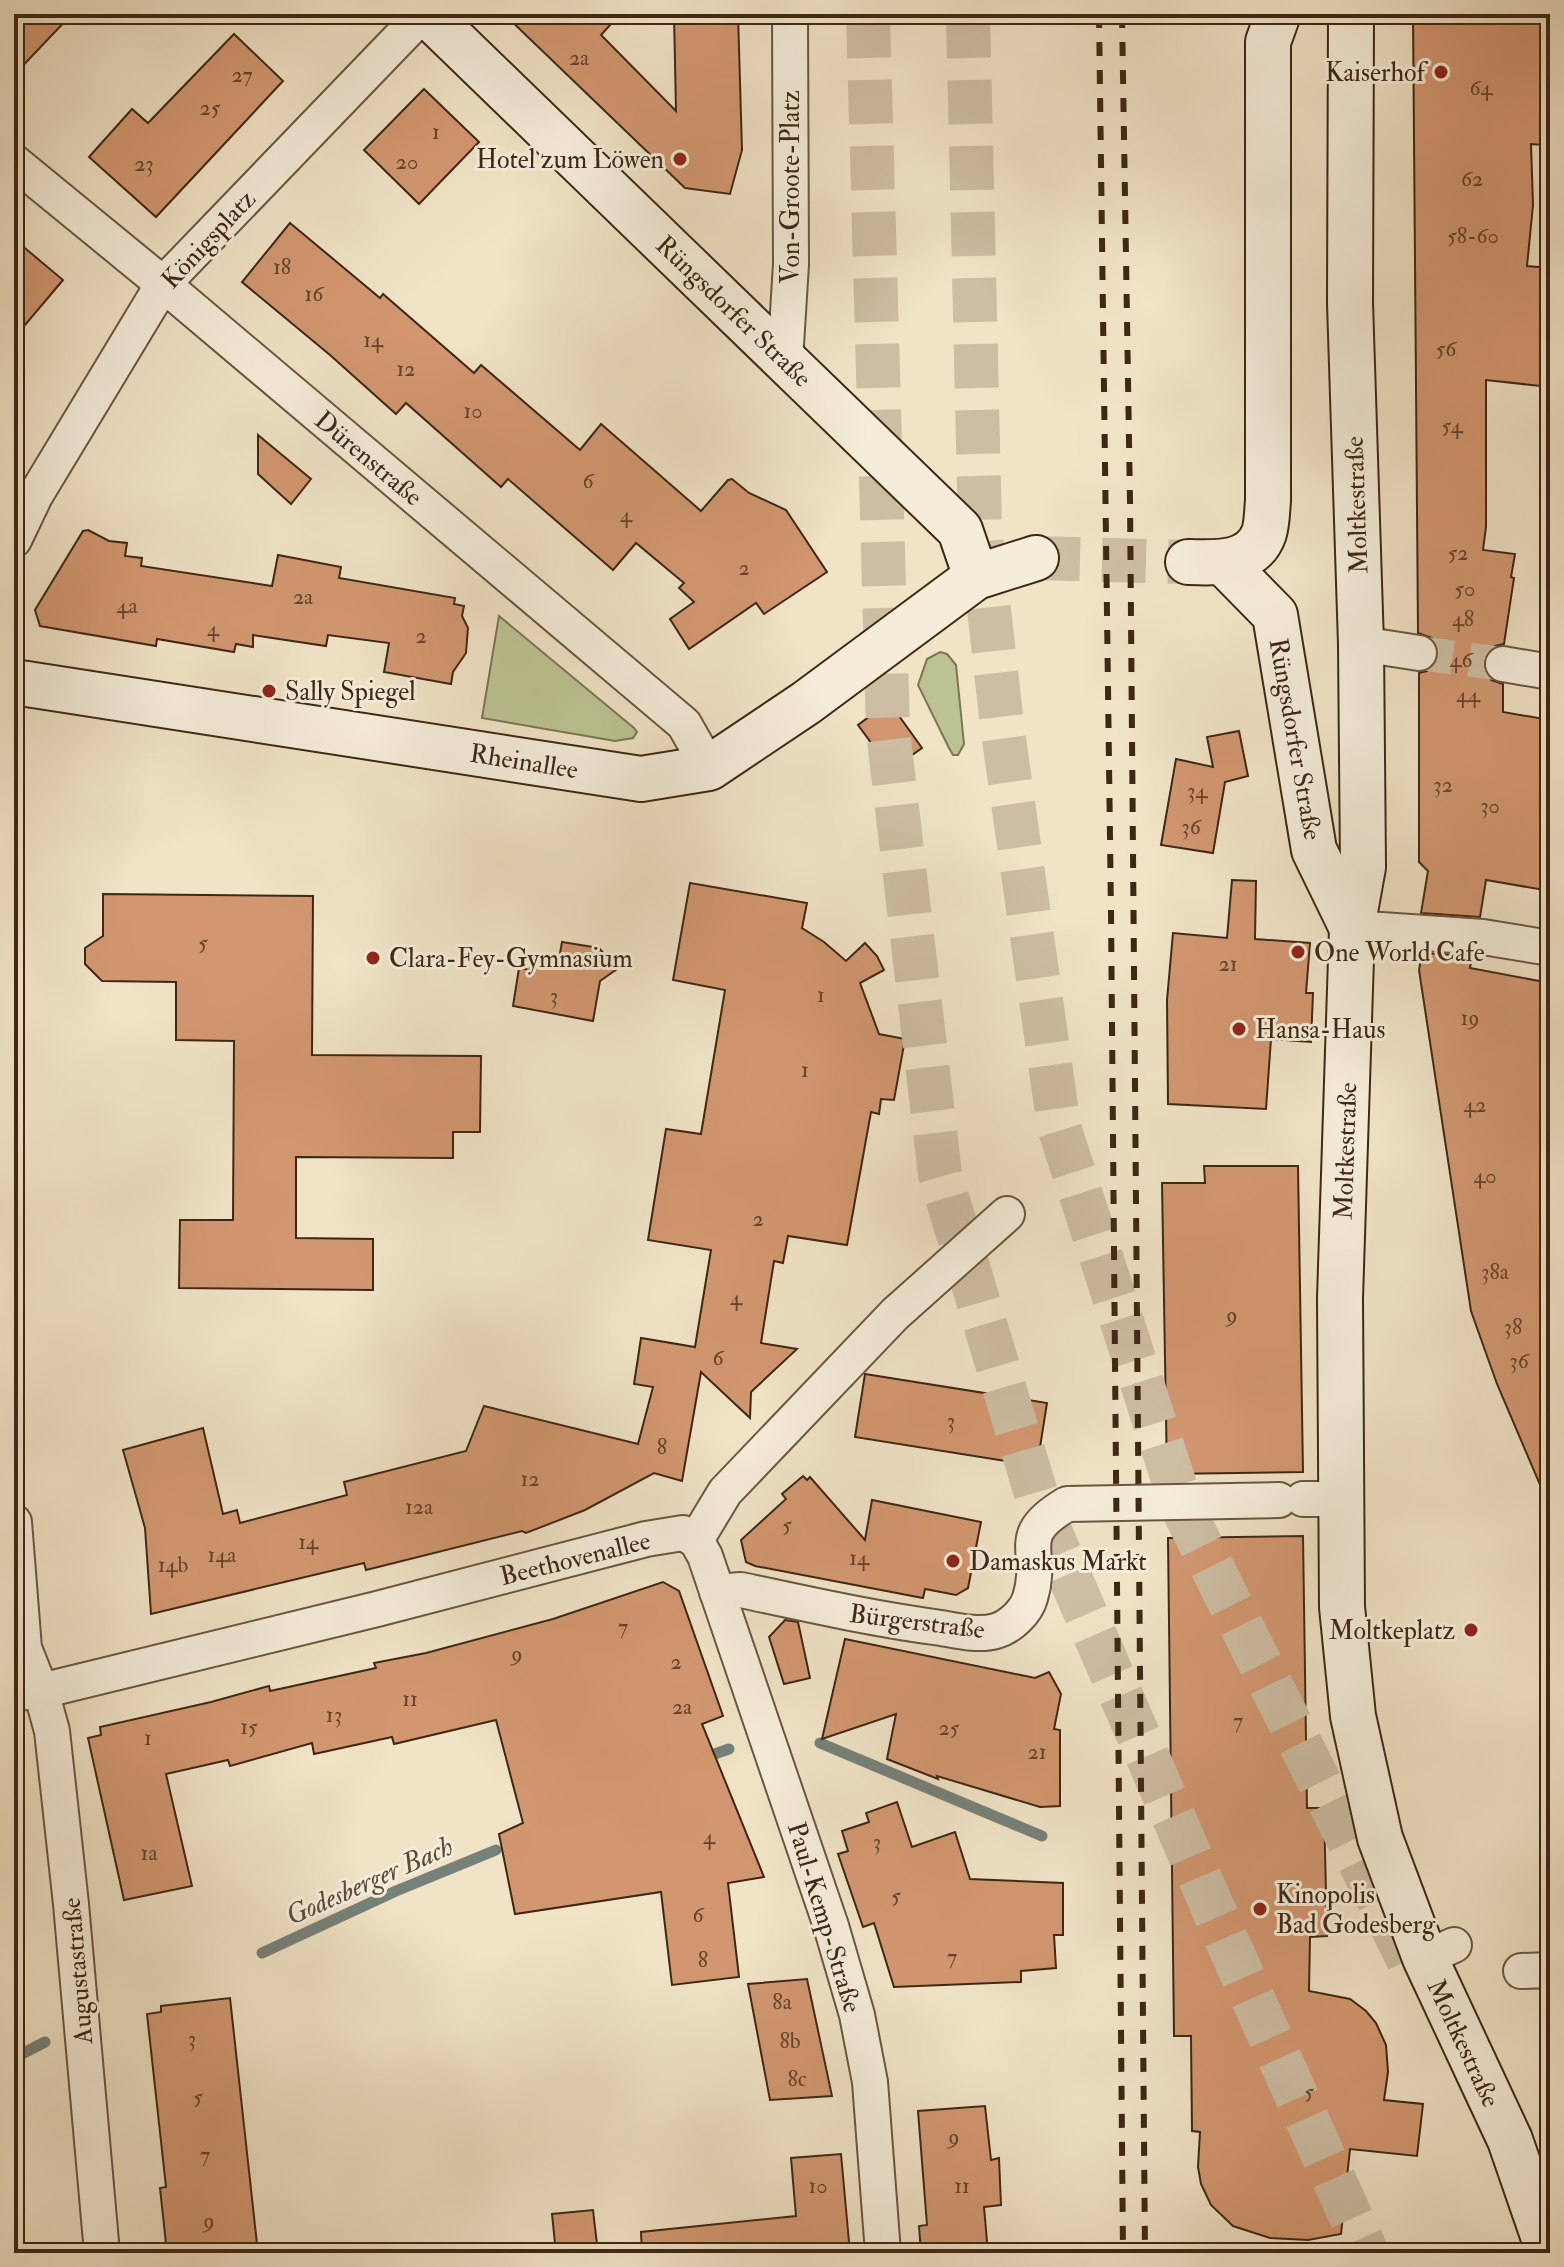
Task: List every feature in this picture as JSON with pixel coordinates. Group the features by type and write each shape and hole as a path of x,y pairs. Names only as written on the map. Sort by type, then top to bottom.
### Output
{"street":[{"name":"Königsplatz","path":"14,540 35,496 163,284 425,14"},
{"name":"Rüngsdorfer Straße","path":"425,14 960,530 976,577"},
{"name":"Von-Groote-Platz","path":"785,361 791,264 790,14"},
{"name":"Moltkestraße","path":"1351,14 1350,303 1361,644 1363,867 1352,928 1340,1298 1308,1499 1342,1607 1353,1716 1380,1838 1440,1952 1549,2253"},
{"name":"Rüngsdorfer Straße","path":"1273,28 1268,501 1264,534 1249,553 1206,563 1275,615 1314,850 1352,928"},
{"name":"Dürenstraße","path":"14,162 684,724 709,768"},
{"path":"976,577 1036,558"},
{"name":"Rheinallee","path":"14,682 641,779 709,768 806,703 976,577"},
{"path":"1361,644 1419,653"},
{"path":"1503,664 1550,672"},
{"path":"1352,928 1483,937 1550,948"},
{"path":"717,1592 696,1540 725,1492 895,1314 1007,1214"},
{"name":"Bürgerstraße","path":"717,1592 741,1590 889,1621 978,1633 996,1631 1014,1622 1030,1600 1035,1529 1047,1515 1067,1504 1308,1499"},
{"path":"14,1522 27,1692"},
{"name":"Beethovenallee","path":"27,1692 377,1609 646,1539 683,1533 696,1540"},
{"name":"Paul-Kemp-Straße","path":"717,1592 831,1926 857,2015 870,2082 883,2253"},
{"name":"Augustastraße","path":"27,1692 52,1731 71,1904 102,2253"}],"green space":[{"path":"499,616 634,728 637,732 633,738 615,741 482,718"},
{"path":"940,652 947,654 956,665 964,744 958,755 953,755 949,748 918,685 927,659"}],"building":[{"path":"14,14 72,14 14,75"},
{"path":"504,14 620,14 601,35 676,111 674,14 738,14 742,150 730,194 685,188"},
{"path":"1413,14 1461,14 1550,23 1544,145 1531,144 1533,205 1527,266 1550,268 1550,387 1486,380 1486,527 1483,550 1515,554 1504,644 1487,652 1483,661 1485,672 1491,680 1503,684 1503,712 1550,720 1550,891 1486,880 1480,917 1421,913 1428,871 1419,862 1419,673 1434,666 1439,655 1432,638 1418,633"},
{"path":"234,34 283,81 156,217 89,157 132,109 148,123"},
{"path":"424,89 479,142 419,204 364,150"},
{"path":"290,223 380,298 383,294 474,373 481,365 580,450 601,424 701,511 732,479 749,493 786,510 827,572 764,614 756,603 689,649 670,619 694,602 679,588 684,583 636,543 613,570 508,479 501,487 406,403 396,414 242,282"},
{"path":"14,239 63,280 14,338"},
{"path":"258,435 311,479 291,504 258,474"},
{"path":"88,530 109,541 127,543 125,556 142,558 141,566 272,586 278,555 341,567 339,578 455,598 454,604 464,606 462,616 468,628 466,653 453,672 451,684 384,672 389,643 328,635 326,646 253,635 253,647 236,644 234,652 157,639 156,646 40,626 35,610 83,531"},
{"path":"889,702 922,748 891,770 858,725"},
{"path":"1239,731 1248,776 1225,782 1213,853 1161,845 1176,759 1213,767 1207,737"},
{"name":"Hansa-Haus","path":"1232,880 1256,881 1255,939 1310,943 1306,993 1313,993 1311,1042 1271,1039 1266,1109 1168,1104 1167,1000 1173,933 1227,938"},
{"path":"690,883 807,903 802,928 846,961 865,943 884,970 860,983 879,1034 905,1039 894,1100 881,1099 879,1114 871,1112 847,1245 788,1236 783,1263 774,1261 761,1343 797,1349 751,1392 750,1418 701,1372 682,1481 654,1473 585,1510 526,1533 522,1531 366,1570 364,1563 151,1614 145,1528 123,1450 203,1428 223,1514 237,1510 240,1523 347,1495 344,1482 466,1451 484,1406 638,1444 653,1387 634,1384 641,1338 695,1347 711,1250 648,1240 666,1129 701,1134 725,990 673,980"},
{"path":"103,894 313,896 312,1055 481,1056 480,1132 453,1132 453,1158 296,1157 296,1238 373,1239 373,1290 179,1288 180,1220 233,1220 234,1041 176,1040 176,982 102,981 85,964 85,948 103,936"},
{"path":"562,942 599,948 617,969 600,981 593,1021 513,1006 519,968 530,970 532,954 559,959"},
{"path":"1422,953 1472,956 1470,968 1550,983 1550,1508 1497,1384 1471,1311 1419,970"},
{"path":"1204,1166 1298,1166 1303,1472 1167,1474 1162,1183 1205,1183"},
{"path":"865,1374 1047,1403 1037,1466 855,1437"},
{"path":"803,1476 807,1480 810,1477 865,1540 872,1500 981,1522 968,1588 956,1595 925,1589 923,1598 746,1562 741,1540 786,1499 782,1494"},
{"path":"1303,1536 1307,1808 1324,1808 1327,1936 1310,1937 1309,1991 1350,1999 1366,2011 1376,2023 1386,2045 1388,2072 1384,2100 1423,2104 1417,2156 1350,2149 1341,2234 1308,2240 1270,2238 1233,2226 1211,2205 1201,2184 1198,2167 1200,2132 1192,2131 1191,2036 1174,2036 1168,1538"},
{"path":"663,1582 679,1591 723,1716 702,1724 764,1877 728,1883 739,1977 672,1985 661,1892 515,1914 499,1834 523,1823 496,1720 394,1744 392,1737 314,1754 312,1743 230,1766 228,1760 166,1774 192,1886 124,1900 88,1738 101,1735 100,1727 269,1686 270,1691 376,1668 374,1663 426,1653 553,1619"},
{"path":"785,1620 798,1622 810,1678 784,1684 769,1637"},
{"path":"845,1639 1035,1678 1049,1672 1061,1694 1054,1729 1060,1730 1060,1806 1040,1807 937,1776 938,1779 887,1759 896,1714 822,1739"},
{"path":"897,1802 912,1847 955,1832 970,1879 1063,1883 1063,1935 1054,1935 1056,1968 1021,1971 1021,1982 894,1987 874,1923 863,1927 838,1854 848,1851 842,1831 869,1822 866,1813"},
{"path":"807,1979 832,2096 770,2100 748,1984"},
{"path":"230,1998 258,2253 167,2253 160,2188 166,2187 147,2014 161,2012 161,2006"},
{"path":"985,2106 991,2160 999,2158 1001,2205 984,2207 988,2253 921,2253 919,2226 927,2225 918,2111"},
{"path":"841,2154 850,2253 642,2253 641,2232 796,2216 791,2158"},
{"path":"593,2210 598,2253 556,2253 552,2214"}],"waterway":[{"name":"Godesberger Bach","path":"820,1743 1042,1836"},
{"name":"Godesberger Bach","path":"703,1758 729,1749"},
{"name":"Godesberger Bach","path":"262,1953 396,1891 496,1850"},
{"name":"Godesberger Bach","path":"14,2058 45,2042"}],"tunnel":[{"path":"868,14 888,731 940,1174 1041,1510 1228,1943 1367,2253"},
{"path":"968,14 980,530 1002,725 1059,1127 1182,1507 1409,1961"},
{"path":"1036,558 1188,562"},
{"path":"1419,653 1503,664"}],"railway":[{"path":"1099,14 1123,2253"},
{"path":"1122,14 1130,501 1145,2253"}],"place":[{"name":"Kaiserhof","path":"1441,72"},
{"name":"Hotel zum Löwen","path":"680,159"},
{"name":"Sally Spiegel","path":"269,691"},
{"name":"One World Cafe","path":"1298,952"},
{"name":"Clara-Fey-Gymnasium","path":"373,958"},
{"name":"Hansa-Haus","path":"1239,1029"},
{"name":"Damaskus Markt","path":"953,1561"},
{"name":"Moltkeplatz","path":"1471,1630"},
{"name":"Kinopolis Bad Godesberg","path":"1260,1909"}]}
